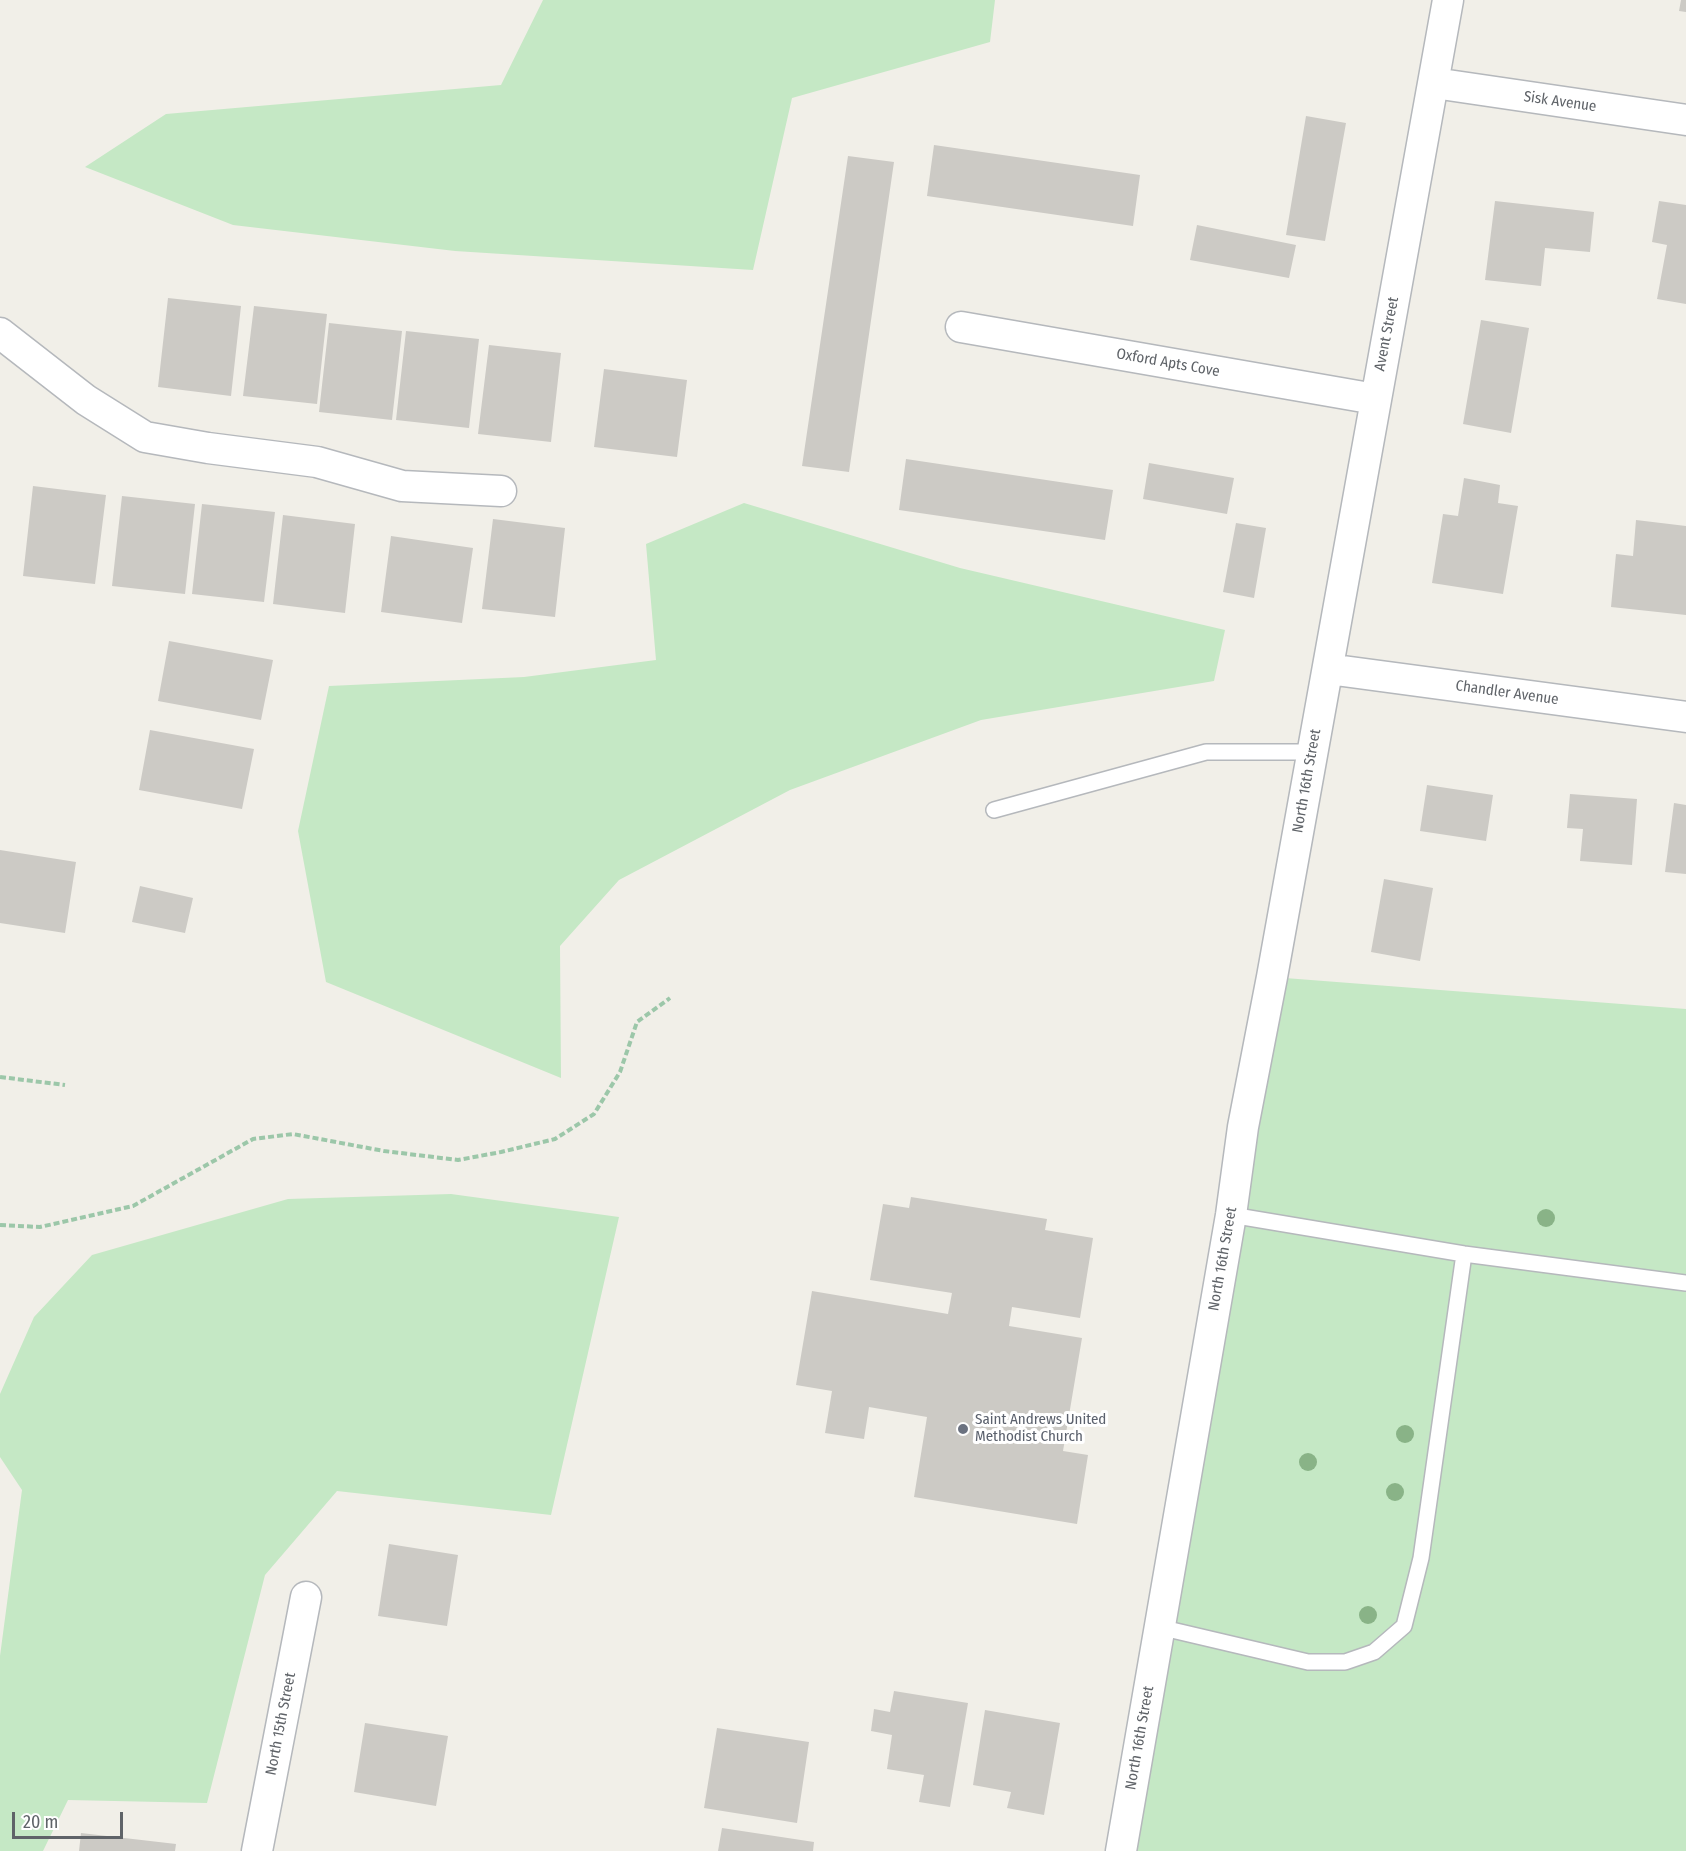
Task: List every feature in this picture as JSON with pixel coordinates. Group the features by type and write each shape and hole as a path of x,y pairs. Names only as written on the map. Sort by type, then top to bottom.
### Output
{"street":[{"name":"Avent Street","path":"1328,669 1448,0"},
{"name":"Sisk Avenue","path":"1434,83 1686,120"},
{"name":"Oxford Apts Cove","path":"961,327 1375,399"},
{"path":"0,333 86,400 145,437 316,462 402,486 501,491"},
{"name":"Chandler Avenue","path":"1328,669 1686,717"},
{"name":"North 16th Street","path":"1120,1851 1231,1215 1243,1126 1328,669"},
{"name":"North 15th Street","path":"257,1851 306,1597"}],"lane":[{"path":"994,810 1206,752 1312,753"},
{"path":"1231,1215 1464,1254 1686,1283"},
{"path":"1159,1627 1308,1662 1345,1662 1374,1652 1404,1626 1421,1558 1464,1254"}],"path":[{"path":"0,1225 40,1227 133,1206 253,1139 292,1134 458,1160 555,1139 594,1114 620,1072 637,1022 670,998"},
{"path":"0,1077 65,1085"}],"green space":[{"path":"543,0 995,0 990,42 792,98 753,270 455,251 233,225 85,167 166,114 501,85"},
{"path":"744,503 960,568 1225,630 1214,681 981,720 790,790 619,880 560,946 561,1078 326,982 298,831 329,686 524,677 656,660 646,544"},
{"path":"1272,977 1686,1009 1686,1851 1121,1851"},
{"path":"451,1194 619,1217 551,1515 337,1491 265,1575 207,1803 68,1800 43,1851 0,1851 0,1656 22,1490 0,1457 0,1394 34,1317 92,1255 288,1199"}],"building":[{"path":"1681,0 1686,0 1686,12 1679,11"},
{"path":"1306,116 1346,123 1325,241 1286,235"},
{"path":"934,145 1140,175 1133,226 927,196"},
{"path":"848,156 894,162 849,472 802,466"},
{"path":"1495,201 1594,212 1590,252 1545,248 1541,286 1485,280"},
{"path":"1659,201 1686,205 1686,304 1657,299 1667,245 1652,242"},
{"path":"1197,225 1296,245 1289,278 1190,260"},
{"path":"168,298 241,306 231,396 158,387"},
{"path":"254,306 327,314 317,404 243,396"},
{"path":"1481,320 1529,328 1511,433 1463,424"},
{"path":"329,323 402,331 392,420 319,412"},
{"path":"406,331 479,339 469,428 396,420"},
{"path":"489,345 561,353 551,442 478,434"},
{"path":"604,369 687,380 677,457 594,447"},
{"path":"906,459 1113,490 1105,540 899,510"},
{"path":"1149,463 1234,478 1227,514 1143,499"},
{"path":"1464,478 1500,485 1498,503 1518,506 1503,594 1432,583 1443,514 1458,516"},
{"path":"33,486 106,495 95,584 23,576"},
{"path":"122,496 195,504 185,594 112,586"},
{"path":"202,504 275,512 264,602 192,594"},
{"path":"283,515 355,524 345,613 273,604"},
{"path":"493,519 565,528 555,617 482,609"},
{"path":"1636,520 1686,526 1686,615 1611,607 1616,554 1633,556"},
{"path":"1236,523 1266,528 1254,598 1223,592"},
{"path":"391,536 473,548 462,623 381,612"},
{"path":"169,641 273,660 261,720 158,701"},
{"path":"150,730 254,749 242,809 139,790"},
{"path":"1427,785 1493,795 1486,841 1420,831"},
{"path":"1570,794 1637,799 1632,865 1580,861 1583,829 1567,828"},
{"path":"1674,803 1686,805 1686,874 1665,872"},
{"path":"0,850 76,862 65,933 0,923"},
{"path":"1384,879 1433,888 1420,961 1371,952"},
{"path":"140,886 193,898 185,933 132,922"},
{"path":"911,1197 1047,1219 1045,1230 1093,1238 1080,1318 1012,1307 1009,1326 1082,1338 1063,1451 1088,1455 1077,1524 914,1497 927,1417 869,1407 864,1439 825,1433 832,1391 796,1385 812,1291 948,1314 952,1293 870,1280 883,1204 909,1208"},
{"path":"389,1544 458,1555 447,1626 378,1616"},
{"path":"894,1691 968,1703 950,1807 919,1802 924,1775 887,1769 892,1735 871,1731 874,1709 890,1712"},
{"path":"985,1710 1060,1723 1044,1815 1007,1808 1011,1792 973,1785"},
{"path":"365,1723 448,1736 436,1806 354,1792"},
{"path":"717,1728 809,1742 797,1823 704,1808"},
{"path":"722,1828 814,1842 813,1851 718,1851"},
{"path":"81,1833 176,1844 175,1851 79,1851"}],"place":[{"name":"Saint Andrews United Methodist Church","path":"963,1429"}]}
